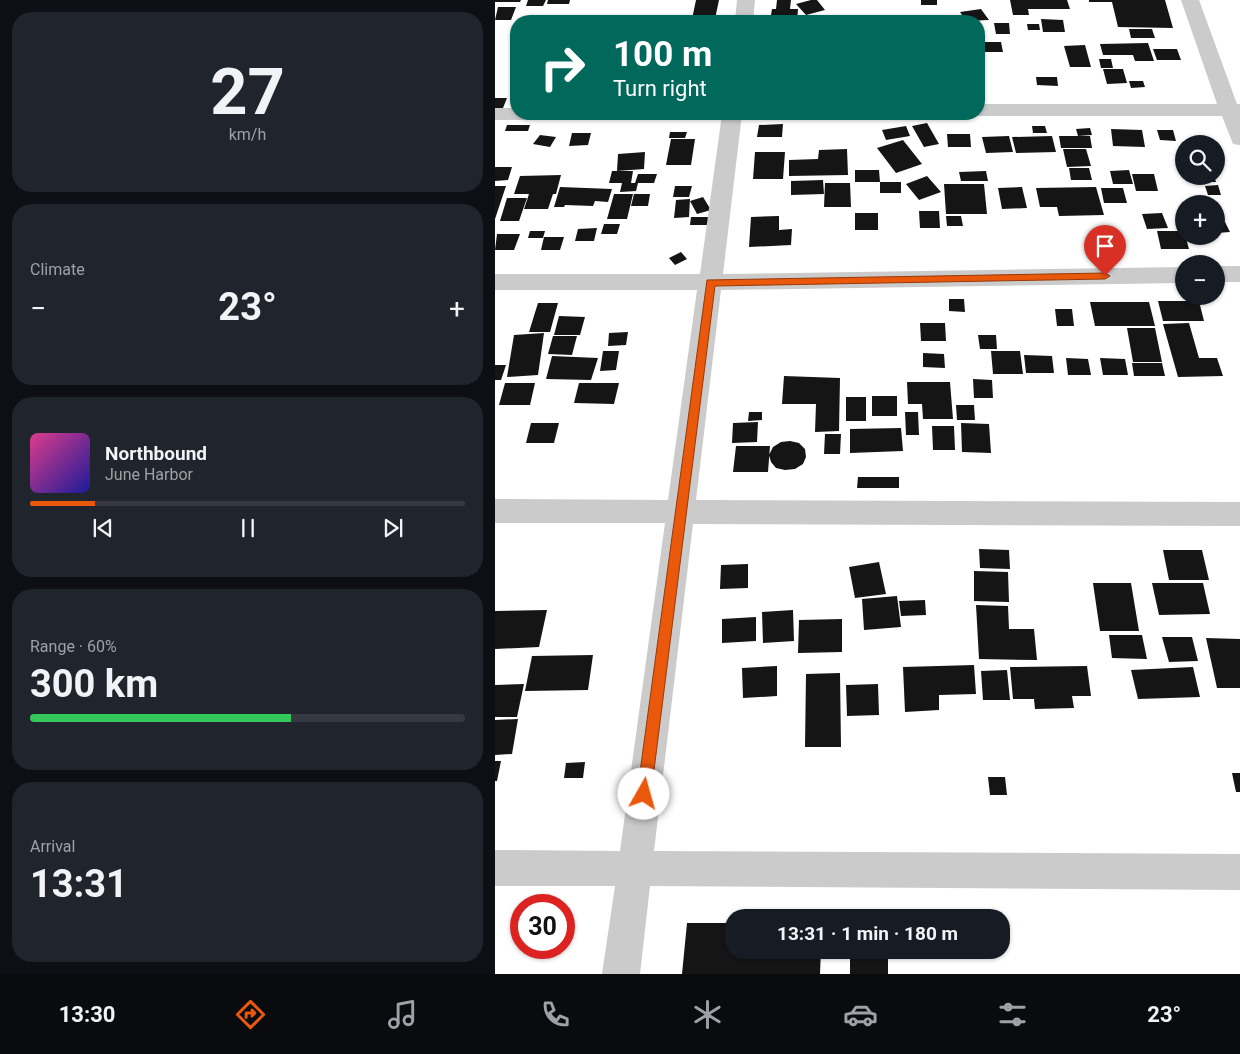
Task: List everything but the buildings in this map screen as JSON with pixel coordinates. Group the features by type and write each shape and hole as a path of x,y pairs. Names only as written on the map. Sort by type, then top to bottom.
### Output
{"street":[{"path":"745,15 747,0"},
{"path":"1189,0 1235,110 1240,140"},
{"path":"985,110 1235,110"},
{"path":"495,114 510,114"},
{"path":"621,974 731,120"},
{"path":"1225,274 1240,274"},
{"path":"495,282 710,282 1175,275"},
{"path":"495,511 681,510 1240,514"},
{"path":"495,868 1240,872"}],"route":[{"path":"644,794 710,282 1105,276"}]}
